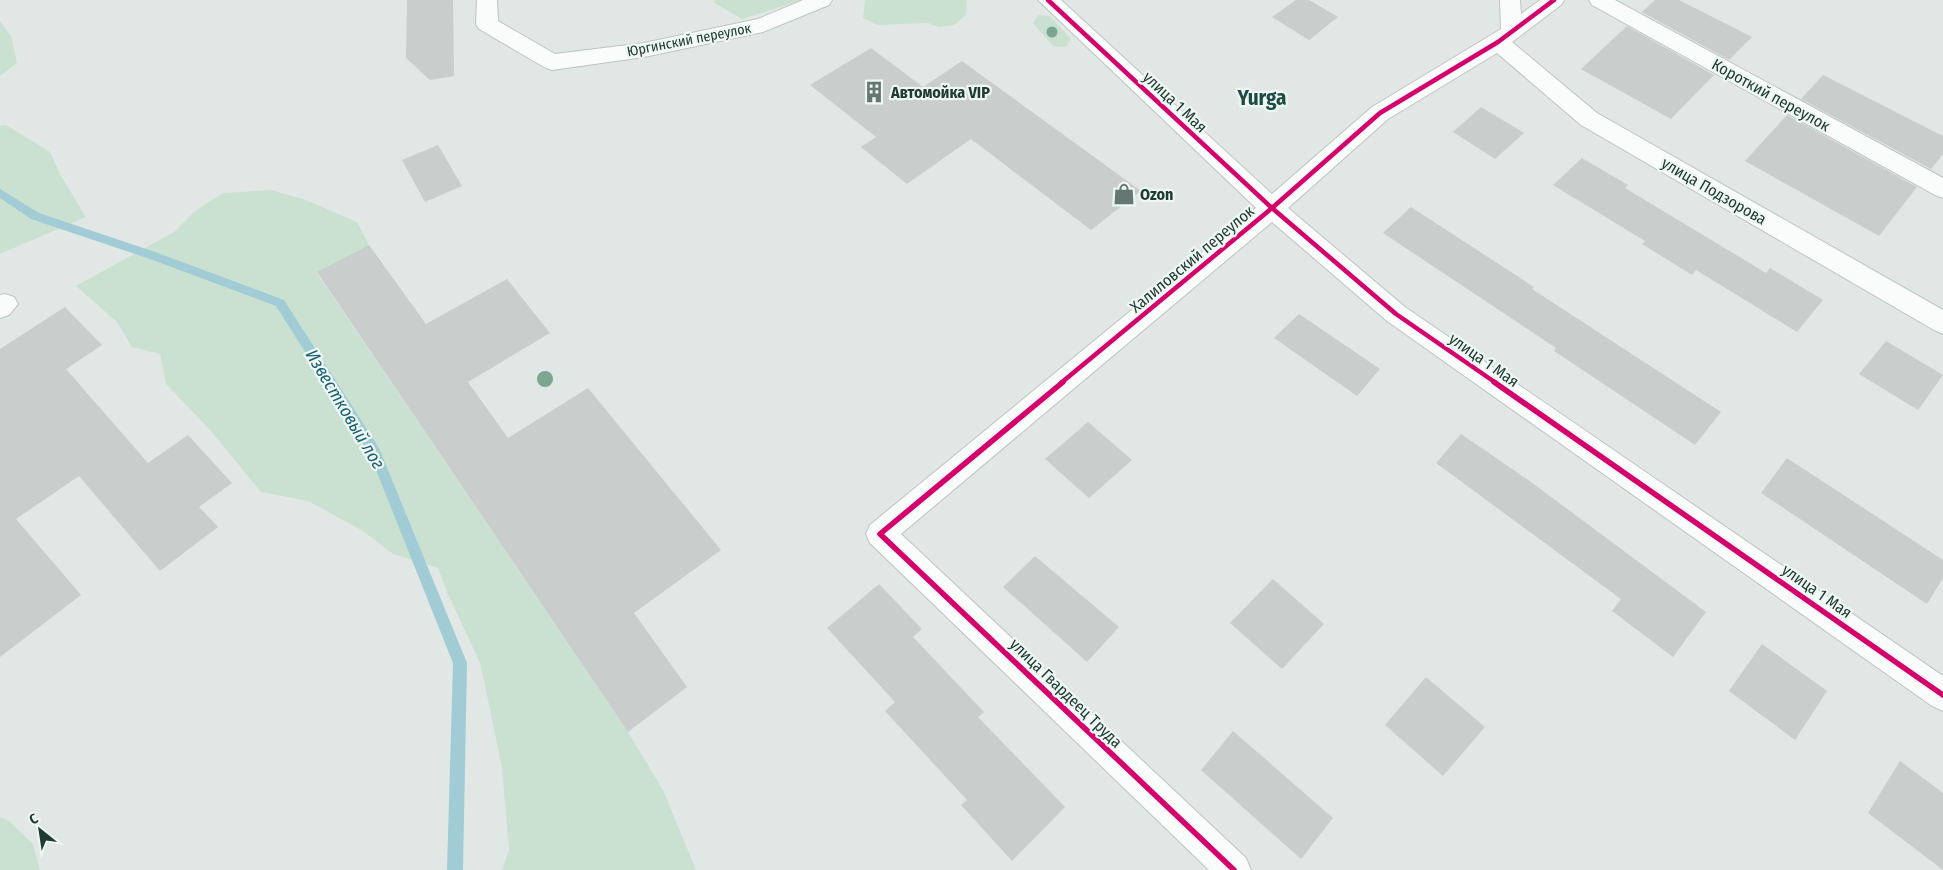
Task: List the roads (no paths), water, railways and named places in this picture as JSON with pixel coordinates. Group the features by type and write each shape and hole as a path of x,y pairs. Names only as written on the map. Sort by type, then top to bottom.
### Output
{"street":[{"name":"Юргинский переулок","path":"487,0 487,24 552,62 644,50 763,25 822,0"},
{"name":"улица 1 Мая","path":"1048,0 1272,208 1396,314 1943,694"},
{"path":"1505,37 1510,0"},
{"name":"Халиловский переулок","path":"880,534 1272,208 1380,113 1505,37 1554,0"},
{"name":"Короткий переулок","path":"1599,0 1943,189"},
{"name":"улица Подзорова","path":"1505,37 1589,119 1943,323"},
{"name":"улица Гвардеец Труда","path":"880,534 1234,870"}],"waterway":[{"name":"Известковый лог","path":"0,193 35,216 154,256 280,303 375,452 460,663 455,870"}],"place":[{"name":"Автомойка VIP","path":"874,92"},
{"name":"Ozon","path":"1124,194"}],"district":[{"name":"Yurga","path":"1262,98"}]}
